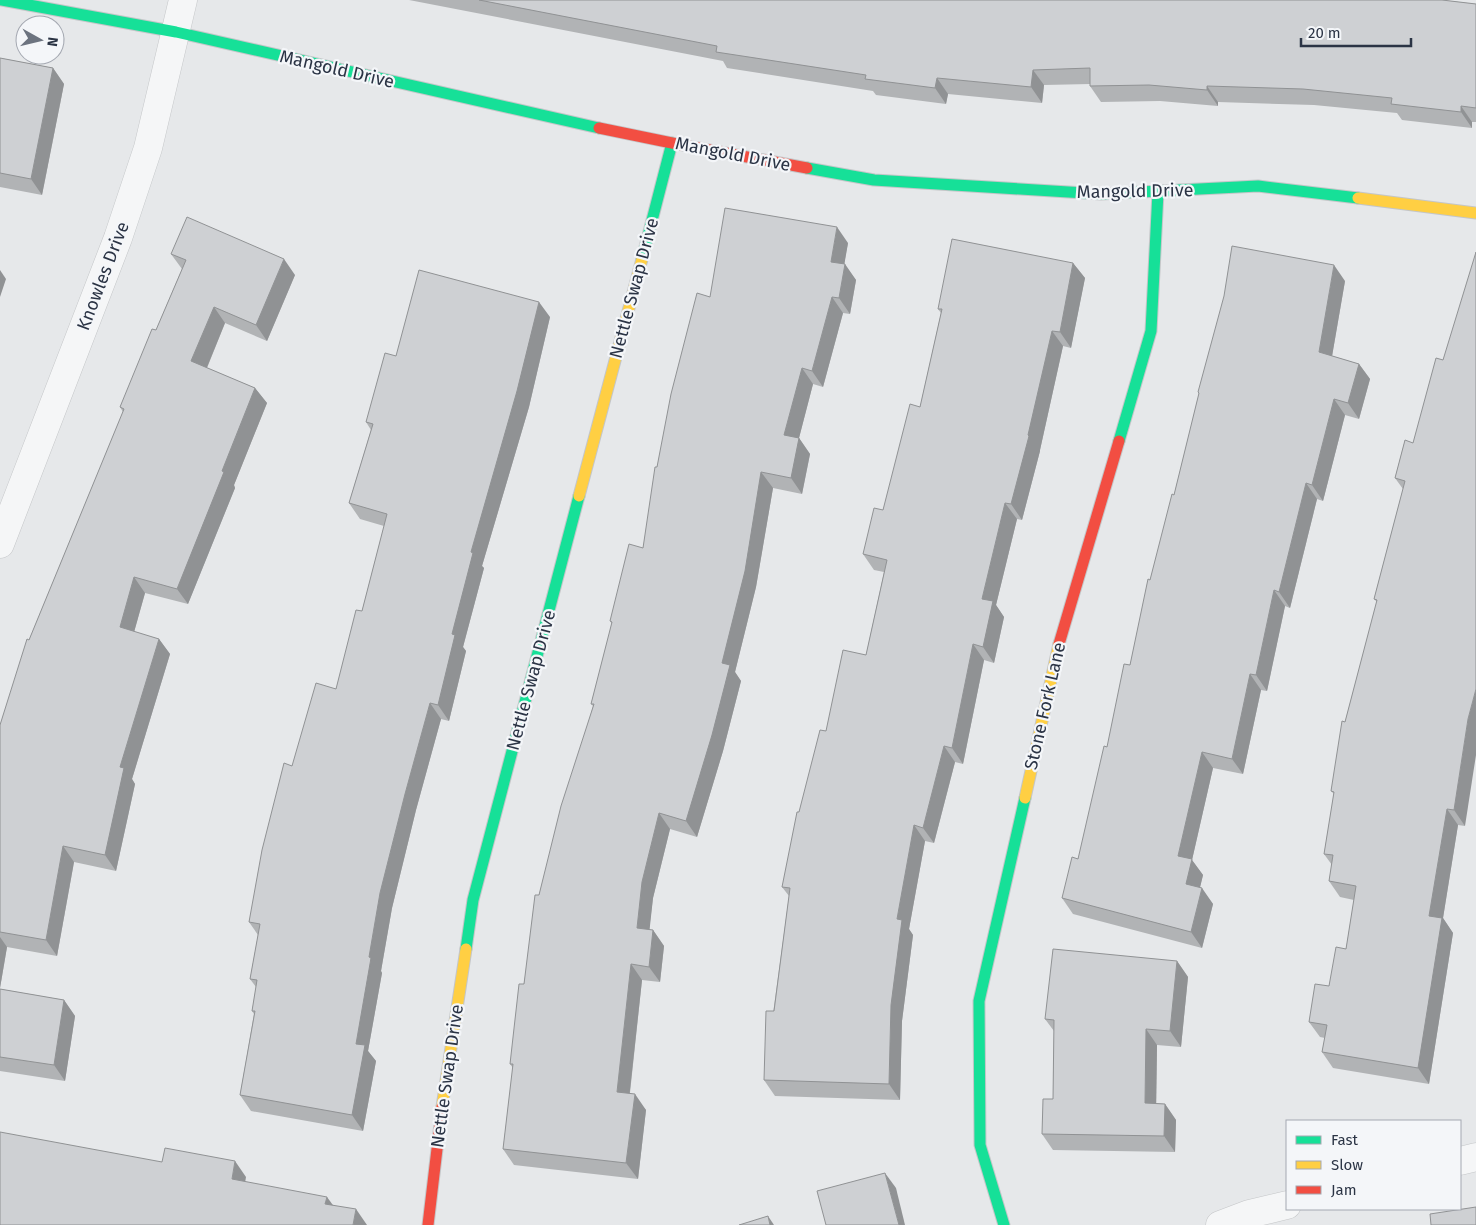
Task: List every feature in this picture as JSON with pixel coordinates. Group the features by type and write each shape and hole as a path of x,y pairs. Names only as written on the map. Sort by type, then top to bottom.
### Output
{"street":[{"name":"Mangold Drive","path":"2,0 176,32 508,108 672,143 874,180 1101,194 1258,186 1476,214"},
{"name":"Knowles Drive","path":"0,544 118,238 148,148 183,0"},
{"name":"Nettle Swap Drive","path":"428,1225 444,1091 473,900 672,143"},
{"name":"Stone Fork Lane","path":"1004,1225 980,1145 979,1001 1059,644 1151,332 1158,192"},
{"path":"1461,1161 1476,1157"},
{"path":"1220,1225 1249,1214 1286,1205"}],"building":[{"path":"479,0 1442,0 1476,4 1476,108 1461,106 1461,112 1391,104 1392,98 1303,89 1207,86 1207,90 1149,85 1090,86 1090,68 1033,70 1031,87 937,78 935,88 865,79 866,75 716,52 717,46"},
{"path":"0,58 15,61 15,65 37,65 53,68 31,179 0,173"},
{"path":"725,208 837,227 831,262 845,264 839,298 832,297 812,371 802,368 784,435 799,438 791,478 761,472 745,571 722,663 730,665 712,735 686,821 659,813 642,882 637,928 653,930 649,967 631,964 617,1092 635,1094 626,1163 503,1149 513,1064 510,1064 519,984 524,984 535,895 539,895 561,806 594,704 591,704 629,544 643,548 655,467 657,467 671,394 697,293 710,297"},
{"path":"187,217 284,259 256,325 214,307 191,361 255,388 177,589 134,577 120,627 159,639 120,767 124,768 105,855 63,846 46,940 0,932 0,725 27,639 29,640 124,409 120,407 152,329 156,330 186,260 171,254"},
{"path":"952,239 1073,263 1060,332 1052,331 1029,436 1011,504 1005,503 982,599 993,601 983,647 973,644 952,748 944,746 923,828 914,825 897,919 902,920 891,1005 889,1084 764,1080 766,1011 774,1011 790,888 782,887 797,812 799,812 820,730 826,731 843,650 866,655 887,560 863,554 874,508 883,510 910,404 920,407 942,309 938,309"},
{"path":"1232,246 1334,265 1319,352 1359,364 1348,403 1334,399 1312,485 1306,483 1279,592 1274,590 1256,675 1250,674 1232,759 1202,752 1178,856 1192,859 1186,884 1202,888 1191,932 1062,898 1072,857 1078,859 1104,746 1107,747 1124,664 1130,665 1148,579 1150,580 1172,494 1174,495 1198,392 1224,296"},
{"path":"1476,252 1476,689 1468,719 1454,810 1447,809 1429,916 1442,918 1418,1068 1322,1052 1327,1025 1309,1022 1315,984 1329,986 1336,947 1346,949 1356,886 1329,881 1333,855 1324,854 1334,792 1331,791 1342,721 1345,722 1377,600 1374,599 1405,481 1395,478 1405,440 1413,443 1436,358 1443,360"},
{"path":"419,270 539,302 517,391 471,552 473,553 452,634 455,635 438,705 430,703 380,893 356,1044 365,1045 352,1115 240,1095 255,1011 252,1011 257,980 250,979 260,924 249,922 262,850 284,763 292,766 316,683 336,689 356,610 362,611 387,514 349,503 373,424 366,422 385,353 396,356"},
{"path":"1053,949 1177,961 1170,1031 1146,1029 1145,1103 1165,1104 1164,1136 1042,1134 1043,1099 1053,1099 1054,1020 1045,1019"},
{"path":"0,989 64,1000 54,1065 0,1057"},
{"path":"0,1132 162,1162 165,1148 235,1161 232,1179 327,1197 325,1204 356,1209 353,1225 0,1225"},
{"path":"885,1173 899,1225 826,1225 817,1191"},
{"path":"1476,1207 1476,1225 1431,1225 1430,1214"},
{"path":"768,1216 770,1225 739,1225"}],"traffic: fast":[{"path":"2,0 176,32 599,128"},
{"path":"642,259 672,143"},
{"path":"807,168 874,180 1101,194 1258,186 1358,198"},
{"path":"1119,441 1151,331 1158,192"},
{"path":"466,949 473,900 579,496"},
{"path":"1004,1225 980,1145 979,1001 1025,798"}],"traffic: slow":[{"path":"1358,198 1476,213"},
{"path":"579,496 642,259"},
{"path":"1025,798 1059,644"},
{"path":"442,1107 466,949"}],"traffic: jam":[{"path":"599,128 807,168"},
{"path":"1059,644 1119,441"},
{"path":"428,1225 442,1107"}]}
